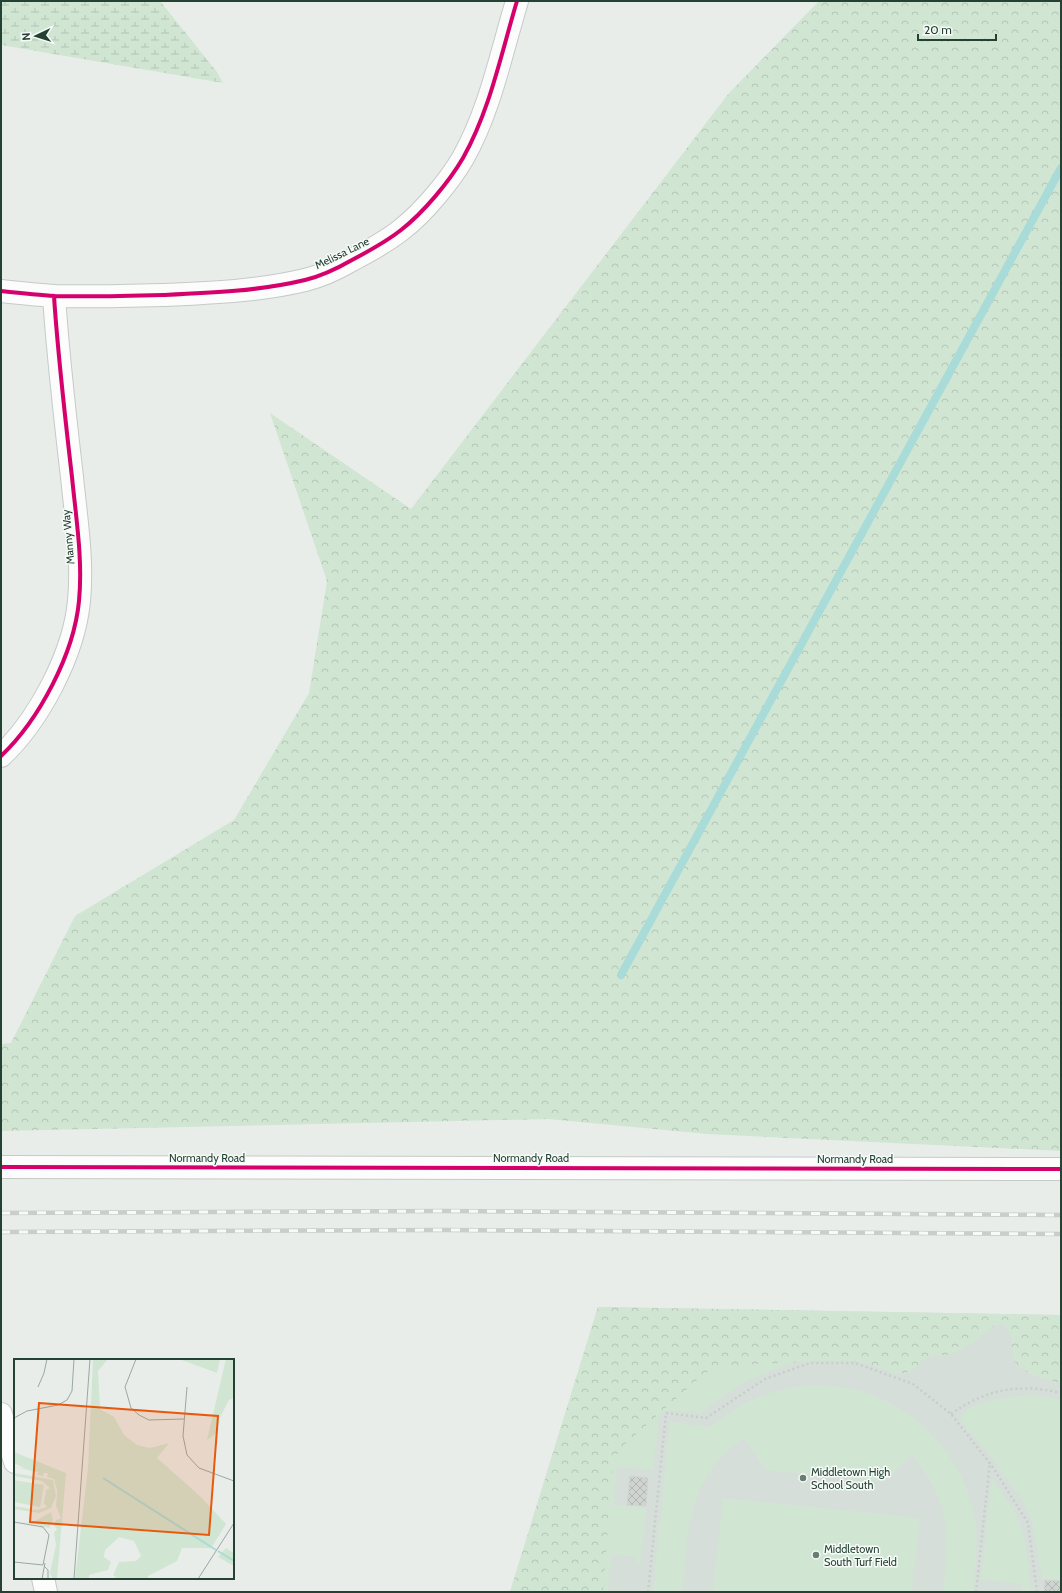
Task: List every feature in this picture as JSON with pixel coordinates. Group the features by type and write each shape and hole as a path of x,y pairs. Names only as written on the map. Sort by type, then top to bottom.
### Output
{"street":[{"name":"Melissa Lane","path":"1,291 54,296 119,296 204,293 265,287 307,279 337,268 372,249 414,220 447,182 462,159 474,137 485,110 517,1"},
{"name":"Manny Way","path":"1,756 27,728 45,699 61,665 72,636 79,602 80,569 77,524 59,358 54,296"},
{"name":"Normandy Road","path":"1,1167 1061,1168"},
{"path":"1,1414 14,1459"},
{"path":"43,1579 46,1592"}],"path":[{"path":"648,1592 666,1413 706,1418 765,1379 810,1363 855,1363 913,1384 951,1414 990,1462 1028,1523 1036,1592"},
{"path":"951,1414 967,1403 981,1397 1015,1388 1044,1389 1061,1393"},
{"path":"976,1592 990,1462"}],"shaded area":[{"name":"Middletown High School South","path":"598,1307 1061,1315 1061,1592 510,1592"}],"green space":[{"path":"1,1 160,1 217,72 223,83 1,45"},
{"path":"819,1 1061,1 1061,1151 707,1134 548,1119 1,1131 1,1044 11,1043 75,916 234,820 309,693 327,581 270,413 411,509 729,93"},
{"path":"598,1307 1061,1315 1061,1383 1034,1375 1017,1365 1014,1360 1011,1337 1007,1328 1003,1324 995,1325 963,1349 949,1355 937,1355 925,1358 912,1371 902,1373 894,1374 869,1364 849,1361 735,1365 718,1368 705,1373 623,1446 616,1456 613,1463 603,1592 510,1592"},
{"path":"719,1358 796,1362 746,1382 725,1395 702,1413 666,1410 659,1416 653,1470 617,1467 614,1505 646,1508 641,1564 636,1564 635,1557 612,1554 608,1592 593,1592 604,1459"},
{"path":"809,1385 847,1388 881,1399 920,1423 936,1439 950,1457 961,1476 970,1497 975,1519 977,1546 973,1592 943,1592 946,1536 941,1504 925,1472 912,1455 884,1482 766,1470 744,1438 725,1453 711,1470 701,1488 689,1527 682,1592 653,1592 670,1422 711,1427 733,1410 757,1398 769,1393"},
{"path":"1029,1395 1061,1400 1061,1581 1042,1579 1032,1521 1026,1506 996,1463 960,1418 964,1412 971,1407 981,1403 1012,1396"},
{"path":"992,1478 1011,1505 1023,1533 1027,1553 1030,1592 1021,1592 1022,1584 981,1580"},
{"name":"Middletown South Turf Field","path":"723,1498 920,1518 912,1592 713,1592"}],"building":[{"path":"630,1476 648,1478 646,1506 627,1505"},
{"path":"1045,1580 1061,1581 1061,1592 1044,1592"}],"waterway":[{"path":"621,975 1061,168"}],"railway":[{"path":"1,1213 445,1211 1061,1215"},
{"path":"1,1232 445,1230 1061,1234"}],"cycle path":[{"path":"1,291 55,296 137,296 253,289 288,284 318,276 335,269 371,250 395,234 418,215 443,187 463,158 481,121 488,101 517,1"},
{"path":"1,756 29,724 52,685 70,643 76,621 79,601 80,570 78,539 54,296"},
{"path":"1,1167 1061,1169"}],"place":[{"name":"Middletown High School South","path":"803,1478"},
{"name":"Middletown South Turf Field","path":"816,1555"}]}
